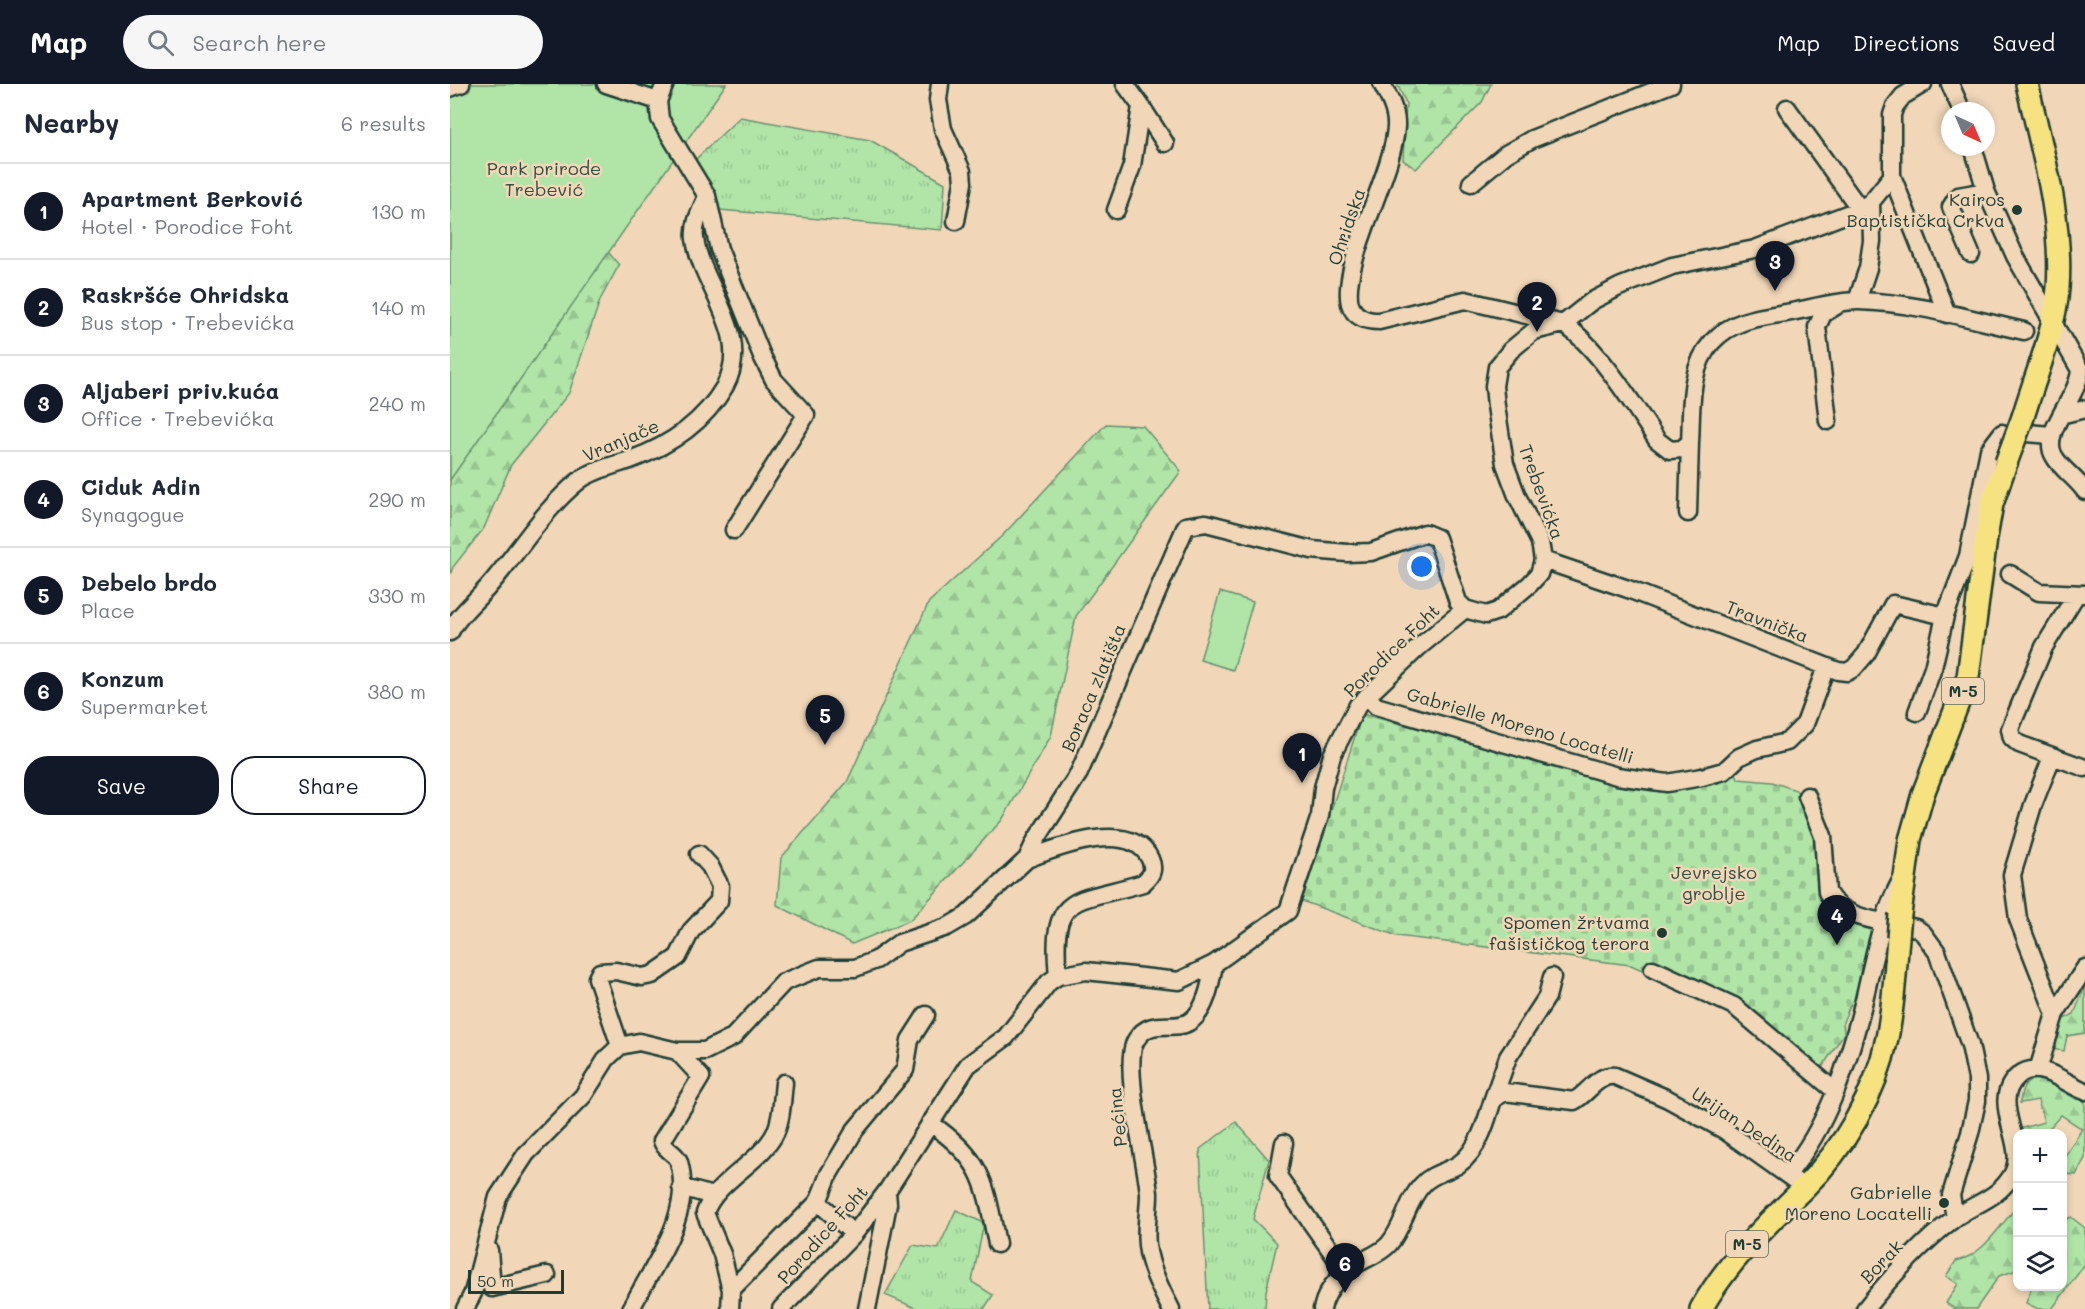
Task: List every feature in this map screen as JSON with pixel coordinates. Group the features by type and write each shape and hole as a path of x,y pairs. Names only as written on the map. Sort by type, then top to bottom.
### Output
{"main road":[{"name":"M-5","path":"1701,1309 1743,1247 1795,1181 1851,1128 1875,1079 1887,1038 1898,938 1891,918 1905,874 1910,840 1923,794 1968,677 1992,504 2006,463 2025,425 2058,290 2057,229 2027,84"}],"street":[{"path":"450,88 461,84"},
{"path":"606,84 658,101"},
{"path":"665,84 658,101 660,119 707,196 719,249 762,356 774,380 806,415 734,530"},
{"path":"940,84 938,100 943,129 962,171 963,183 956,222"},
{"path":"1125,84 1165,143"},
{"name":"Ohridska","path":"1382,84 1392,105 1396,127 1381,188 1351,271 1351,306 1358,316 1379,321 1465,300 1563,324"},
{"path":"1471,183 1506,154 1532,139 1671,84"},
{"path":"1923,84 1903,96 1895,106 1892,115 1892,176 1947,314"},
{"path":"1950,84 1958,102"},
{"path":"1116,210 1132,166 1141,106"},
{"path":"1787,108 1866,206 1872,241 1868,268 1849,302 1827,311 1818,322 1828,421"},
{"path":"1976,156 1986,191 2015,256 2080,370 2079,383 2051,435 2050,449 2085,491"},
{"path":"1866,206 1892,176"},
{"path":"1971,254 1951,207 1958,196 1986,191"},
{"name":"Vranjače","path":"450,632 468,607 487,589 558,502 581,479 646,454 674,440 705,414 725,385 733,362 730,332 721,304 705,271 695,239 697,220 707,196"},
{"name":"Trebevićka","path":"1465,609 1486,615 1498,611 1539,574 1543,560 1540,543 1517,496 1505,464 1496,406 1495,375 1502,359 1534,331 1563,324 1592,301 1619,287 1672,266 1755,249 1866,206"},
{"path":"1688,513 1693,385 1699,364 1711,343 1729,327 1753,318 1849,302 1947,314 2024,331"},
{"path":"1563,324 1573,330 1591,348 1663,446 1676,451 1690,442"},
{"path":"2064,414 2085,408"},
{"path":"2025,425 2051,435"},
{"path":"1917,712 1933,668 1945,616 1968,556 1989,450 2002,433"},
{"name":"Boraca zlatišta","path":"620,1046 639,1042 677,1051 705,1051 733,1037 784,982 806,971 819,968 855,968 876,960 899,943 947,927 966,916 1027,859 1036,840 1079,773 1186,526 1206,523 1312,550 1347,553 1371,552 1425,533 1431,534 1437,538 1455,594 1465,609"},
{"name":"Travnička","path":"1543,560 1628,589 1826,667 1847,672 1854,668 1866,654 1893,604 1945,616"},
{"path":"2010,574 2039,592 2081,594"},
{"path":"2081,594 2044,647 2010,729 2012,738 2019,744 2085,768"},
{"name":"Porodice Foht","path":"781,1309 854,1234 887,1191 968,1065 1006,1037 1049,982 1058,976 1086,971 1179,981 1214,964 1288,911 1320,816 1323,788 1332,755 1358,705 1465,609"},
{"name":"Gabrielle Moreno Locatelli","path":"1367,696 1376,706 1617,776 1667,783 1724,771 1739,757 1757,749 1787,742 1805,724 1826,667"},
{"path":"2052,757 2033,805 2012,875 2018,919 2055,1014"},
{"path":"1807,796 1823,836 1827,892 1831,900 1847,911 1891,918 1916,928 1931,943 1970,1045 1977,1079 1977,1101 1951,1195 1955,1218 1989,1200 2013,1173 2016,1161 2006,1112 2009,1087 2024,1072 2038,1070 2085,1090"},
{"name":"Boraca zlatišta","path":"1027,859 1071,843 1113,838 1142,848 1153,868 1151,876 1143,883 1077,901 1064,910 1055,936 1058,976"},
{"path":"465,1309 473,1293 498,1197 526,1154 583,1096 607,1058 620,1046 597,978 600,972 607,970 642,977 652,975 678,957 691,931 719,901 720,886 710,866 699,854"},
{"path":"1795,1181 1835,1090 1891,918"},
{"name":"Pećina","path":"1171,1309 1154,1271 1147,1246 1149,1194 1138,1134 1132,1052 1135,1041 1143,1032 1157,1025 1189,1023 1197,1015 1206,997 1214,964"},
{"path":"2038,1070 2055,1014 2085,968"},
{"path":"1653,969 1734,1006 1835,1090"},
{"path":"1322,1309 1326,1294 1346,1272 1390,1244 1423,1184 1438,1172 1461,1163 1472,1152 1488,1116 1508,1057 1547,997 1552,977"},
{"path":"731,1290 818,1202 830,1174 855,1130 904,1070 910,1040 926,1015"},
{"path":"631,1309 672,1234 681,1201 679,1159 664,1146 662,1141 701,1077 677,1051"},
{"name":"Urijan Dedina","path":"1493,1099 1505,1092 1574,1101 1597,1081 1608,1075 1615,1076 1668,1099 1724,1130 1795,1181"},
{"path":"730,1309 731,1290 722,1254 705,1213 713,1196 757,1157 774,1137 784,1083"},
{"path":"930,1123 958,1142 978,1167 989,1200 997,1244"},
{"path":"1284,1143 1278,1176 1346,1272"},
{"path":"487,1187 492,1288 547,1275"},
{"path":"681,1187 713,1196"},
{"path":"867,1309 888,1204 887,1191"},
{"path":"818,1202 854,1234"},
{"name":"Borak","path":"1865,1309 1906,1263 1955,1218"}],"green space":[{"name":"Park prirode Trebević","path":"450,84 726,84 450,480"},
{"path":"1397,84 1491,84 1482,102 1416,169 1403,160 1406,103"},
{"path":"450,98 593,234 619,265 600,300 569,393 511,465 484,528 453,567 450,575"},
{"path":"740,117 870,140 945,183 942,230 720,210 695,160"},
{"path":"1106,424 1143,426 1181,471 1076,616 1051,736 1002,820 910,920 852,944 777,905 781,858 847,782 929,602 1003,535"},
{"path":"1220,592 1253,602 1233,670 1200,660"},
{"name":"Jevrejsko groblje","path":"1362,714 1633,784 1734,766 1738,779 1772,782 1796,790 1821,834 1822,895 1871,924 1875,930 1857,1004 1850,1005 1843,1022 1844,1033 1816,1077 1806,1080 1764,1035 1709,1000 1631,965 1397,936 1302,901"},
{"path":"2085,987 2085,1033 2067,1036 2064,1051 2051,1049 2062,1020 2074,1014"},
{"path":"2039,1077 2076,1099 2085,1100 2085,1158 2076,1175 2067,1174 2067,1153 2082,1129 2061,1115 2049,1129 2022,1129 2044,1122 2038,1100 2020,1103 2021,1094 2030,1081"},
{"path":"1236,1122 1269,1160 1253,1219 1277,1243 1266,1291 1265,1309 1208,1309 1200,1149"},
{"path":"956,1210 984,1223 972,1282 993,1295 984,1309 918,1309 885,1295 913,1245 938,1249"},
{"path":"2013,1212 2013,1271 1999,1276 1976,1309 1955,1309 1946,1303 1958,1284 1946,1276 1956,1261 1975,1253"},
{"path":"2071,1217 2085,1228 2085,1264 2067,1289 2067,1237 2067,1219"},
{"path":"2030,1291 2065,1291 2052,1309 2038,1309 2026,1303"}],"place":[{"name":"Kairos Baptistička Crkva","path":"2017,210"},
{"name":"Aljaberi priv.kuća","path":"1775,291"},
{"name":"Raskršće Ohridska","path":"1537,332"},
{"name":"Debelo brdo","path":"825,745"},
{"name":"Apartment Berković","path":"1302,783"},
{"name":"Spomen žrtvama fašističkog terora","path":"1662,933"},
{"name":"Ciduk Adin","path":"1837,945"},
{"name":"Gabrielle Moreno Locatelli","path":"1944,1203"},
{"name":"Konzum","path":"1345,1293"}]}
